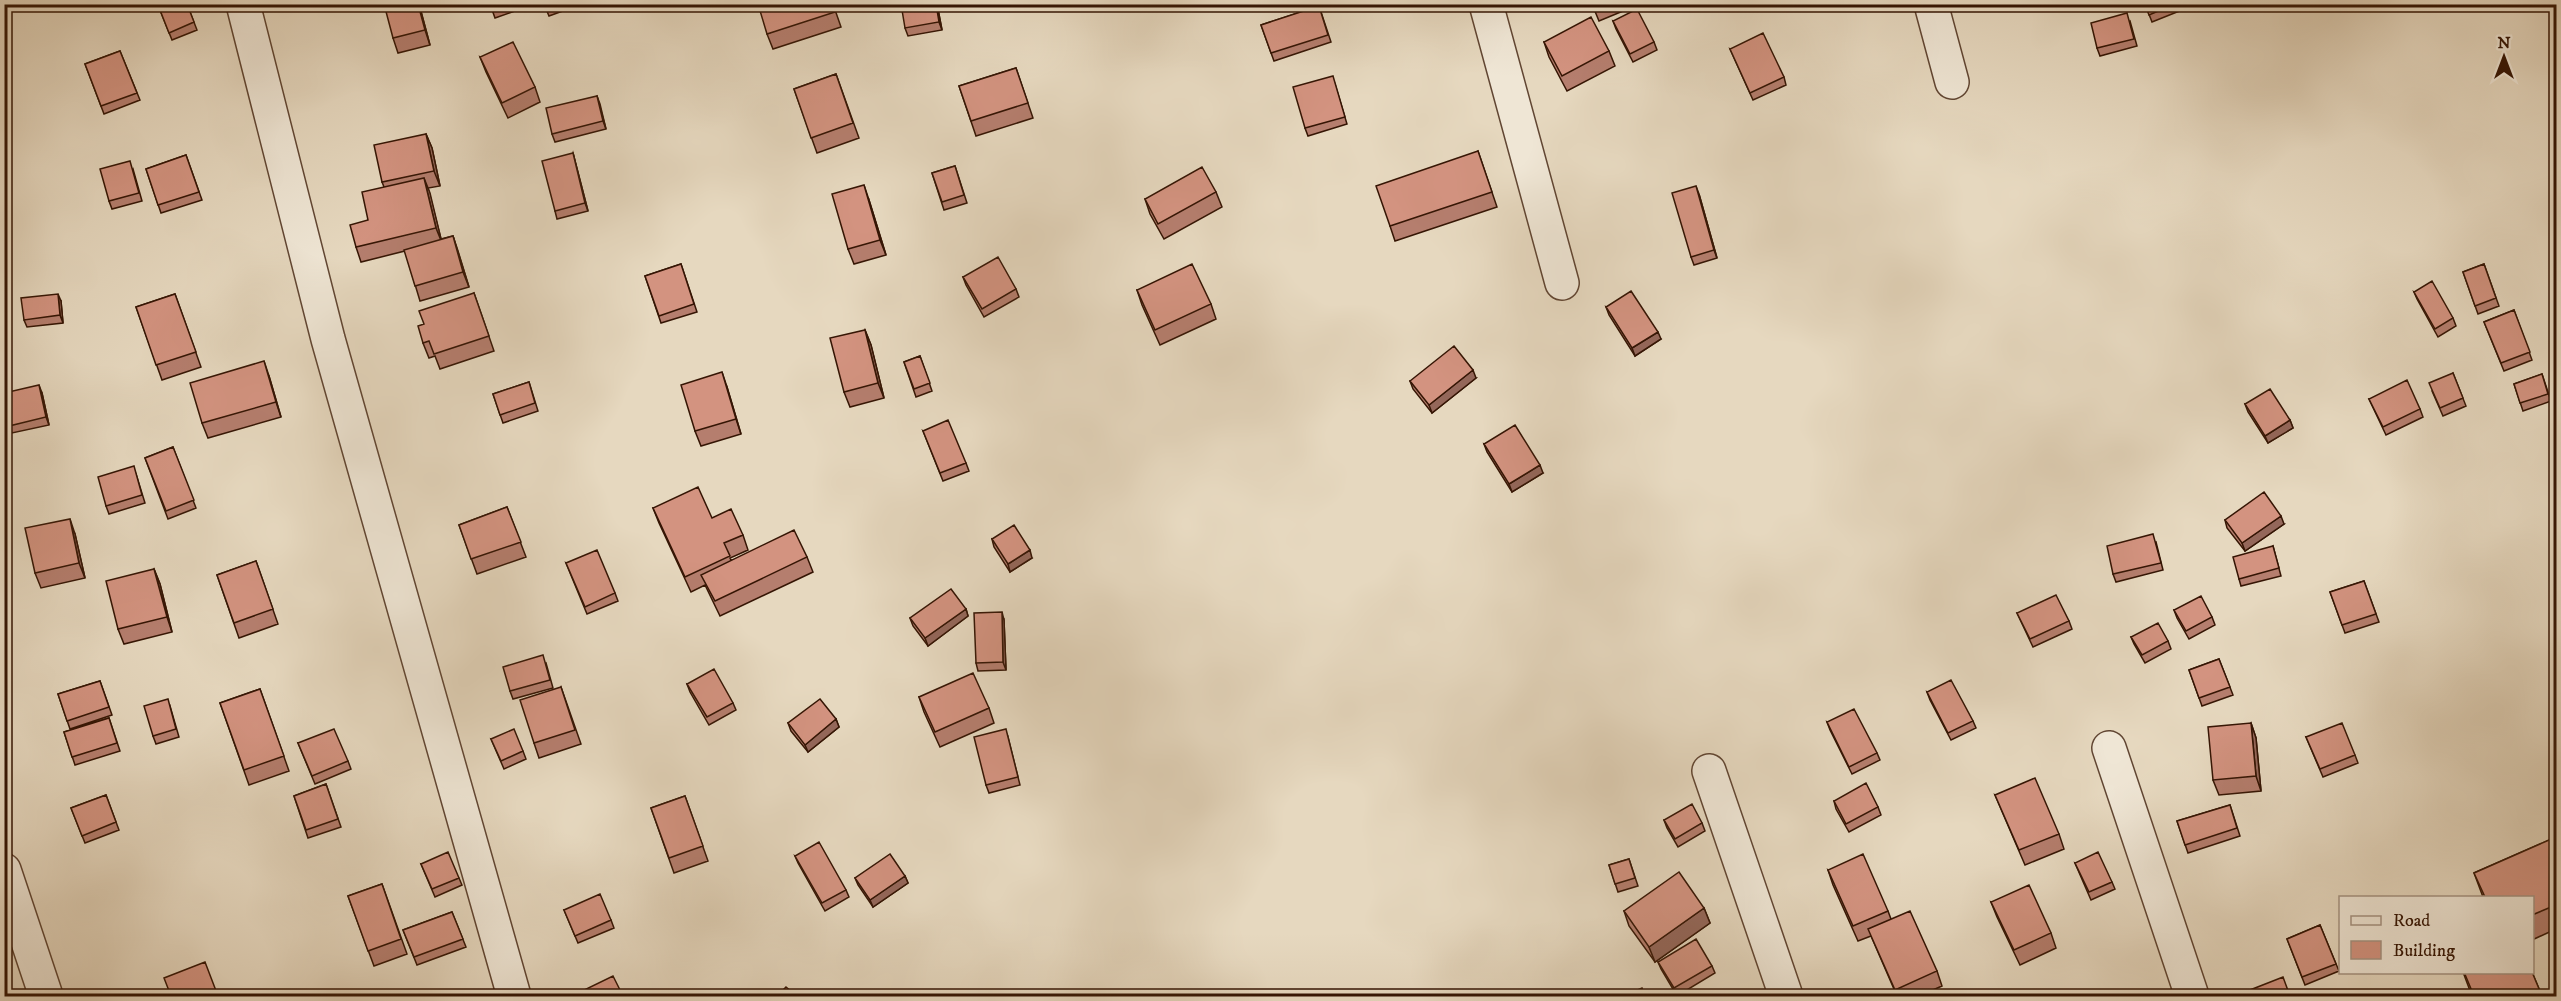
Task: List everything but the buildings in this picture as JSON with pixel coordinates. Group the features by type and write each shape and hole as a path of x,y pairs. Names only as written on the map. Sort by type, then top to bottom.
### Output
{"street":[{"path":"243,4 328,339 514,996"},
{"path":"1486,4 1562,283"},
{"path":"1931,4 1952,82"},
{"path":"2109,748 2192,996"},
{"path":"1709,771 1786,996"},
{"path":"4,870 46,996"}]}
